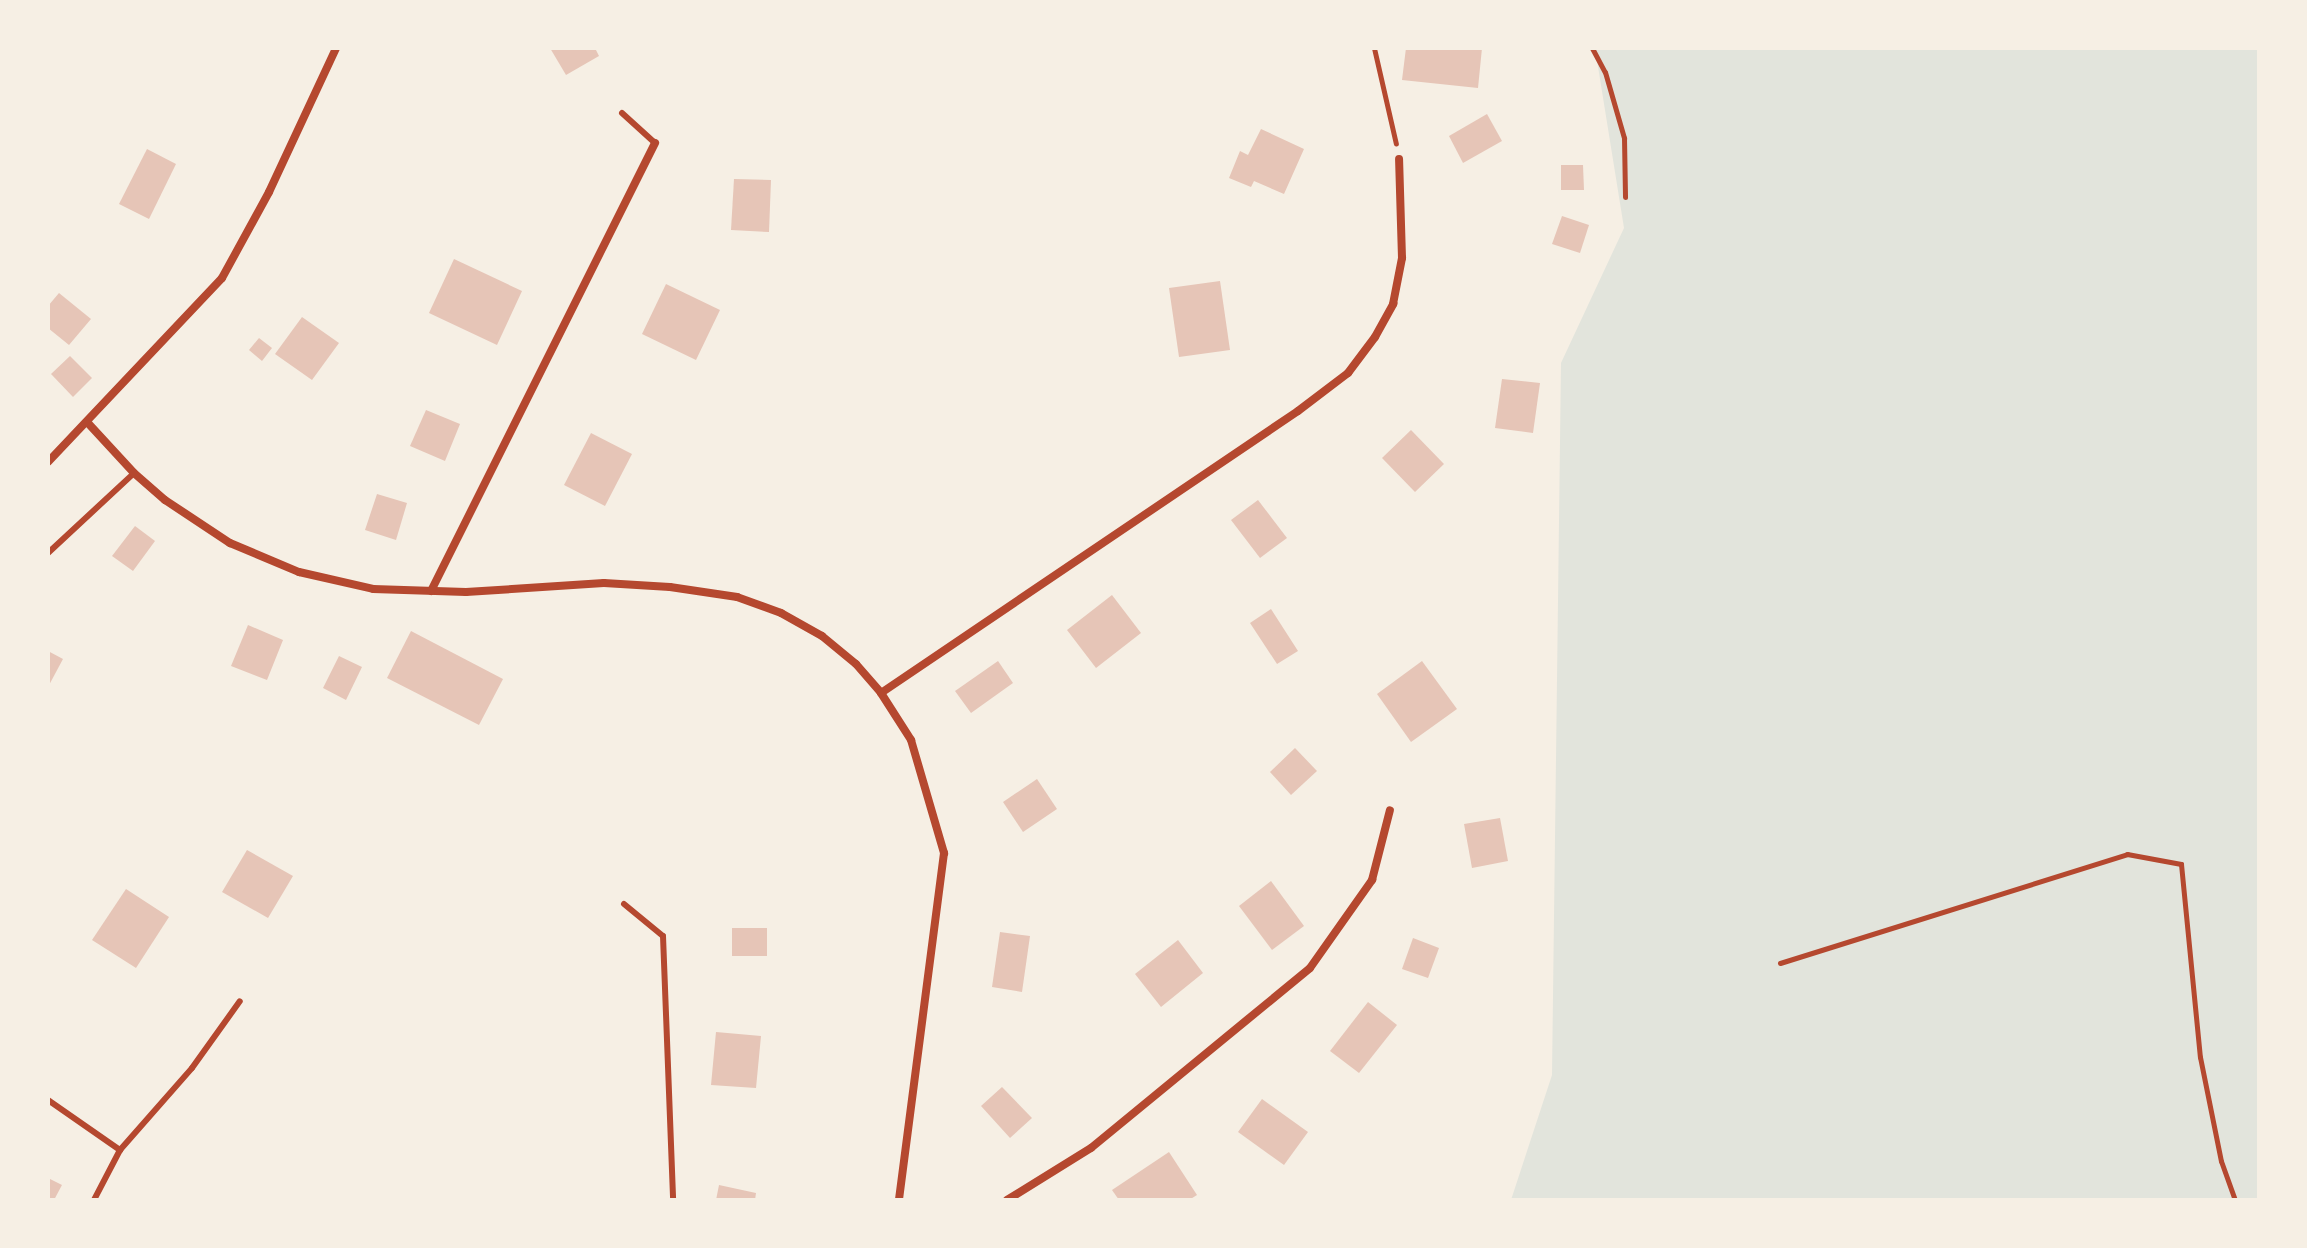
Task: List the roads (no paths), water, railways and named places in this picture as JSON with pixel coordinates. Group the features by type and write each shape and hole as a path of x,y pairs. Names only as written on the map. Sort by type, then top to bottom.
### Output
{"street":[{"path":"48,462 222,278 269,192 336,48"},
{"path":"431,591 655,143"},
{"path":"881,693 1298,411 1348,373 1393,304 1402,258 1399,159"},
{"path":"87,422 134,473 165,500 230,543 299,572 373,589 431,591 604,583 670,587 737,597 781,613 822,636 856,664 881,693 911,740 944,853 899,1200"},
{"path":"1007,1200 1091,1148 1310,968 1372,880 1390,810"}],"lane":[{"path":"622,113 655,143"},
{"path":"48,553 134,473"},
{"path":"624,904 663,936 673,1200"},
{"path":"94,1200 120,1150 192,1068 240,1001"},
{"path":"48,1100 120,1150"}]}
